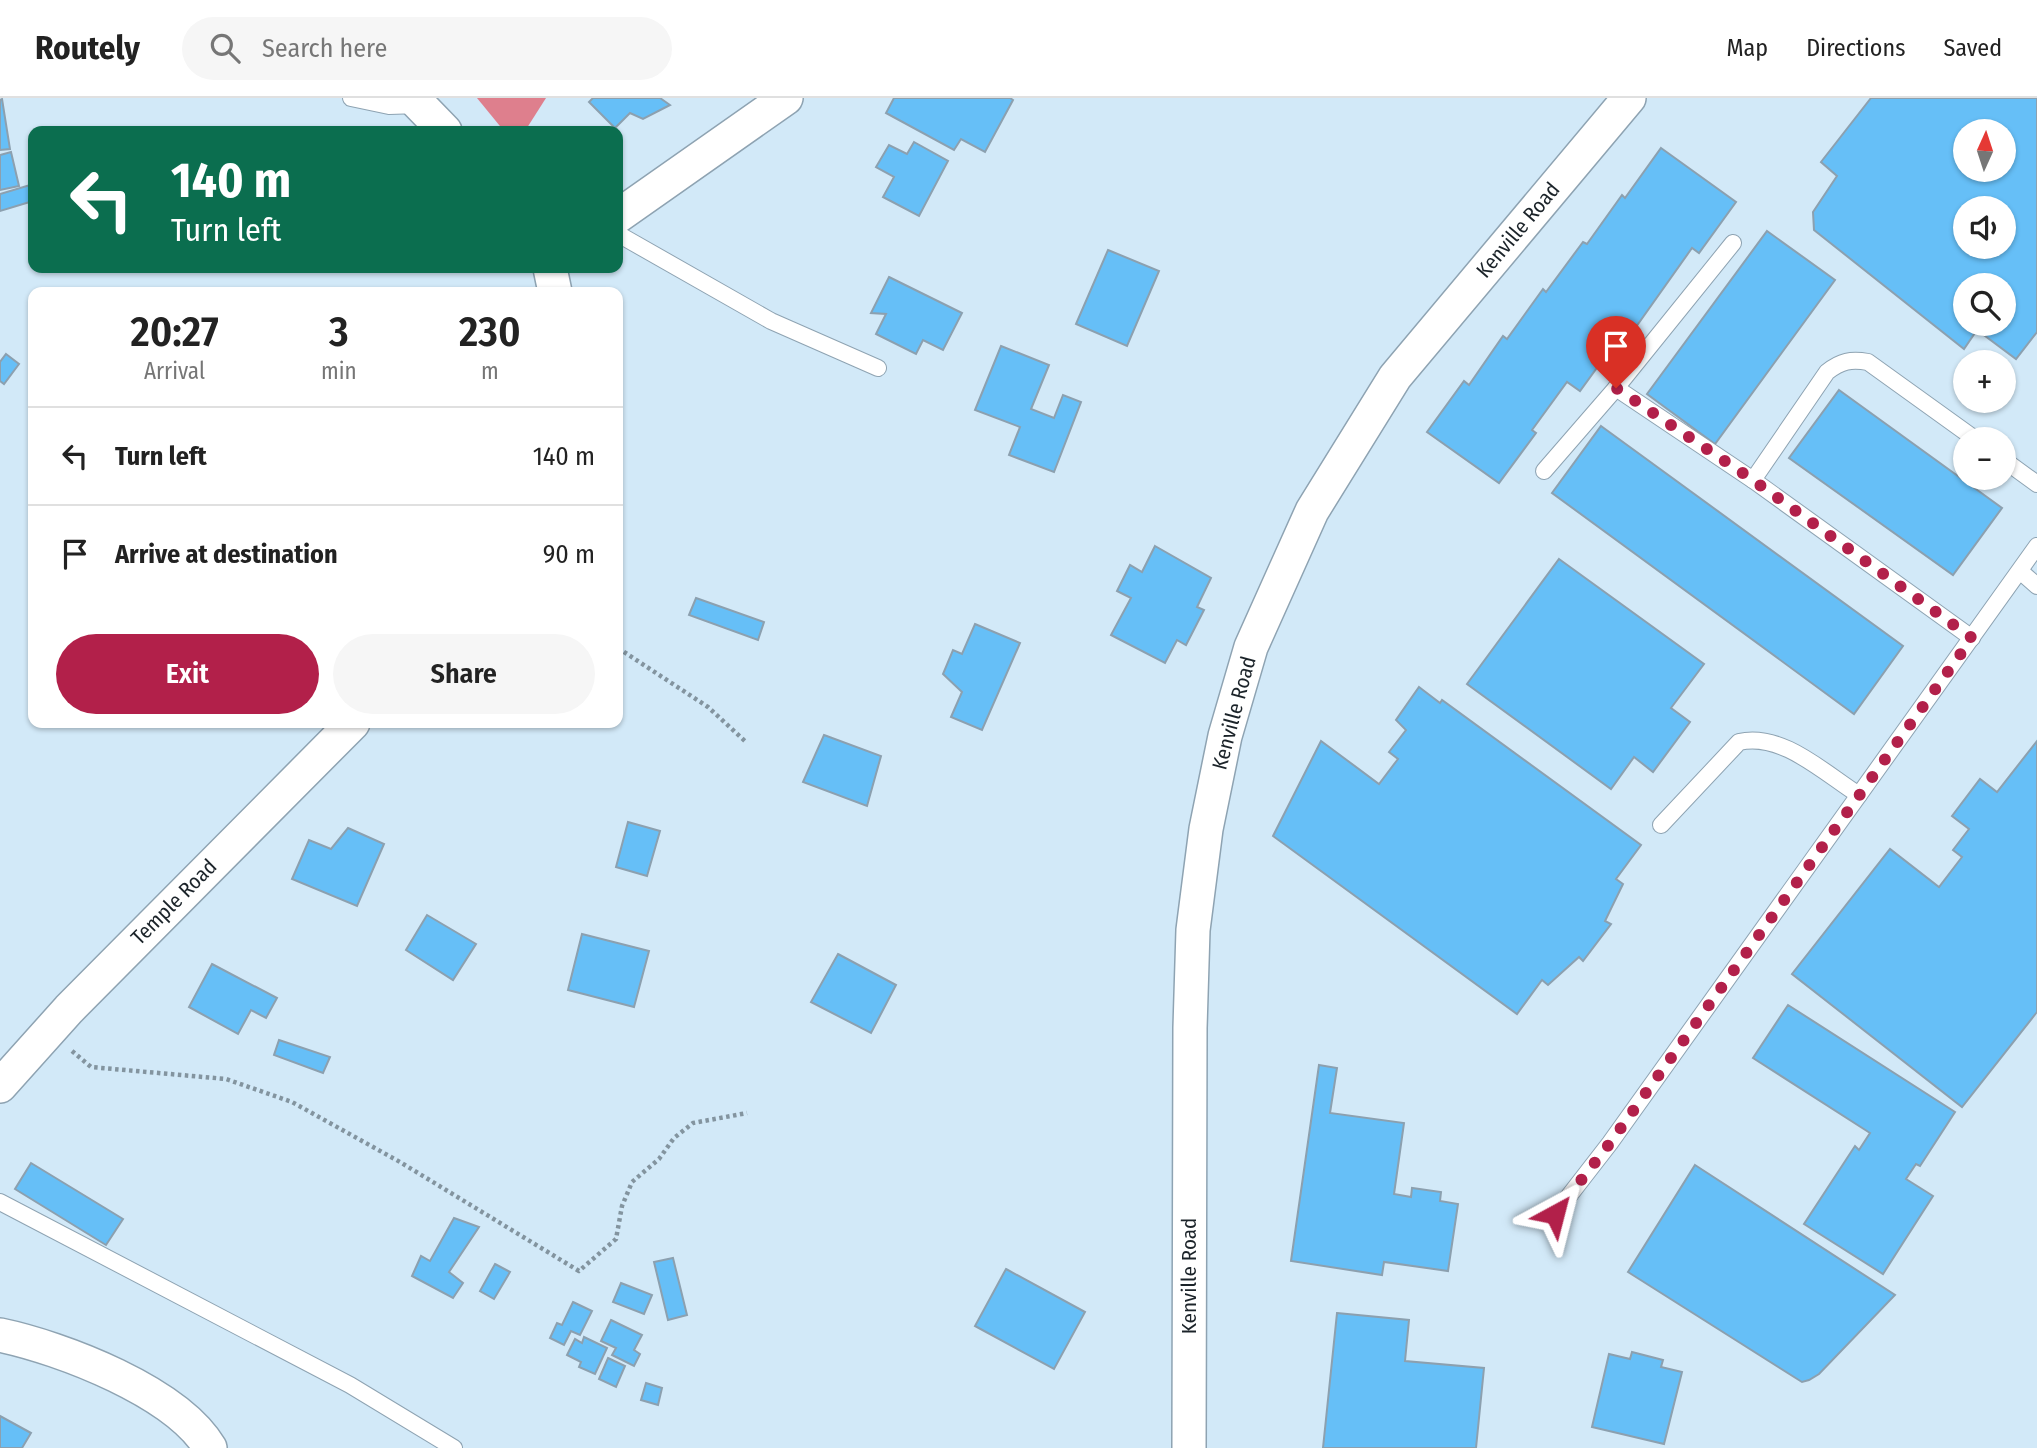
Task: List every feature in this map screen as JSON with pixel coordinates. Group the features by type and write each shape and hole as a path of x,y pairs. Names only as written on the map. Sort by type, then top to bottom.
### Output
{"street":[{"path":"623,212 786,98"},
{"name":"Kenville Road","path":"1189,1448 1190,1028 1193,930 1206,829 1225,736 1251,647 1312,511 1395,377 1629,98"},
{"path":"416,101 440,126"},
{"name":"Temple Road","path":"0,1086 48,1030 348,728"},
{"path":"0,1335 90,1363 156,1396 210,1448"}],"lane":[{"path":"351,98 389,106 416,101"},
{"path":"623,237 771,321 878,368"},
{"path":"1544,471 1616,388 1733,243"},
{"path":"1753,480 1827,372 1839,363 1854,359 1868,362 1958,427"},
{"path":"1616,388 1753,480 1972,638"},
{"path":"2016,469 2037,484"},
{"path":"1555,1214 1610,1143 2037,546"},
{"path":"2020,570 2037,586"},
{"path":"1661,825 1739,742 1754,739 1775,742 1859,795"},
{"path":"0,1202 350,1385 454,1448"}],"path":[{"path":"623,651 708,707 746,742"},
{"path":"48,1030 91,1067 226,1079 292,1102 400,1162 579,1271 616,1239 622,1206 632,1182 659,1159 674,1138 693,1123 747,1113"}],"shaded area":[{"path":"477,98 546,98 528,126 500,126"}],"building":[{"path":"593,98 660,98 670,105 643,119 630,113 617,126 613,126 589,102"},
{"path":"894,98 1013,100 985,152 961,139 954,150 886,113"},
{"path":"1871,98 2037,98 2037,332 2016,359 2016,350 2004,350 1985,336 2016,336 2016,273 1953,273 1953,336 1973,336 1964,349 1814,230 1813,212 1837,176 1821,162"},
{"path":"2,99 10,149 0,150 0,100"},
{"path":"914,142 948,161 919,216 883,197 894,177 876,167 889,145 907,154"},
{"path":"1661,148 1736,202 1699,253 1692,248 1621,348 1615,343 1580,391 1567,382 1532,430 1536,433 1499,483 1427,432 1464,381 1469,385 1503,336 1507,339 1543,289 1546,292 1583,242 1587,244 1622,195 1625,198"},
{"path":"11,152 19,186 0,190 0,155"},
{"path":"28,186 28,203 0,211 0,194"},
{"path":"1767,231 1835,280 1715,444 1647,394"},
{"path":"1108,250 1159,271 1127,346 1076,324"},
{"path":"889,277 962,313 943,350 923,340 916,354 876,334 886,314 871,313"},
{"path":"1001,346 1049,365 1031,409 1054,418 1063,395 1081,402 1054,472 1009,455 1020,427 975,410"},
{"path":"6,354 19,364 4,384 0,381 0,362"},
{"path":"1839,390 1953,473 1953,490 1977,490 2002,508 1953,575 1789,458"},
{"path":"1601,426 1903,646 1854,714 1552,493"},
{"path":"1155,546 1211,578 1197,607 1204,610 1186,645 1177,640 1165,663 1111,635 1131,598 1117,591 1130,565 1142,572"},
{"path":"1559,559 1704,664 1671,708 1690,722 1653,772 1634,757 1611,789 1467,684"},
{"path":"696,598 764,622 758,640 689,615"},
{"path":"975,624 1020,643 982,730 951,717 962,692 943,674 953,650 962,654"},
{"path":"1419,687 1440,703 1442,700 1641,845 1616,879 1623,884 1605,921 1611,924 1583,961 1579,957 1548,985 1542,980 1517,1014 1273,836 1321,741 1379,784 1398,759 1389,752 1406,730 1396,720"},
{"path":"824,735 881,756 867,806 803,782"},
{"path":"2037,741 2037,1012 1962,1107 1792,974 1890,849 1939,887 1962,857 1953,850 1969,829 1952,816 1980,779 1997,792"},
{"path":"628,822 660,831 647,876 616,867"},
{"path":"348,828 384,844 357,906 292,879 309,840 331,849"},
{"path":"427,915 476,944 453,980 406,950"},
{"path":"582,934 649,951 634,1007 568,990"},
{"path":"838,954 896,985 871,1033 811,1002"},
{"path":"212,964 277,998 266,1018 251,1010 238,1034 189,1007"},
{"path":"1788,1005 1955,1112 1920,1166 1916,1164 1906,1179 1933,1196 1883,1274 1804,1224 1855,1146 1859,1150 1870,1133 1753,1058"},
{"path":"279,1040 330,1057 323,1073 274,1055"},
{"path":"1319,1065 1337,1068 1330,1113 1404,1123 1394,1194 1411,1197 1412,1188 1441,1192 1440,1201 1458,1204 1448,1271 1384,1262 1382,1275 1291,1261"},
{"path":"31,1163 123,1219 106,1245 15,1189"},
{"path":"1695,1165 1895,1295 1819,1374 1809,1380 1802,1382 1628,1272"},
{"path":"454,1218 479,1227 449,1272 463,1283 453,1298 412,1276 421,1256 430,1261"},
{"path":"673,1258 687,1315 668,1320 654,1262"},
{"path":"495,1264 510,1272 494,1299 480,1291"},
{"path":"1006,1269 1085,1312 1054,1369 975,1326"},
{"path":"621,1283 652,1295 644,1314 613,1302"},
{"path":"573,1302 592,1311 580,1335 571,1331 564,1345 550,1338 557,1323 562,1325"},
{"path":"1337,1313 1409,1320 1405,1361 1484,1368 1476,1448 1323,1448"},
{"path":"611,1320 642,1335 634,1350 640,1354 634,1366 612,1355 616,1348 601,1341"},
{"path":"584,1337 607,1348 595,1374 579,1367 581,1362 567,1355 575,1339 582,1343"},
{"path":"1632,1352 1663,1360 1661,1367 1682,1372 1664,1444 1592,1427 1609,1354 1630,1359"},
{"path":"608,1358 625,1366 616,1387 599,1379"},
{"path":"646,1383 662,1388 658,1405 641,1400"},
{"path":"0,1416 31,1433 22,1448 0,1448"}],"route":[{"path":"1555,1214 1610,1143 1972,638 1753,480 1616,388"}]}
